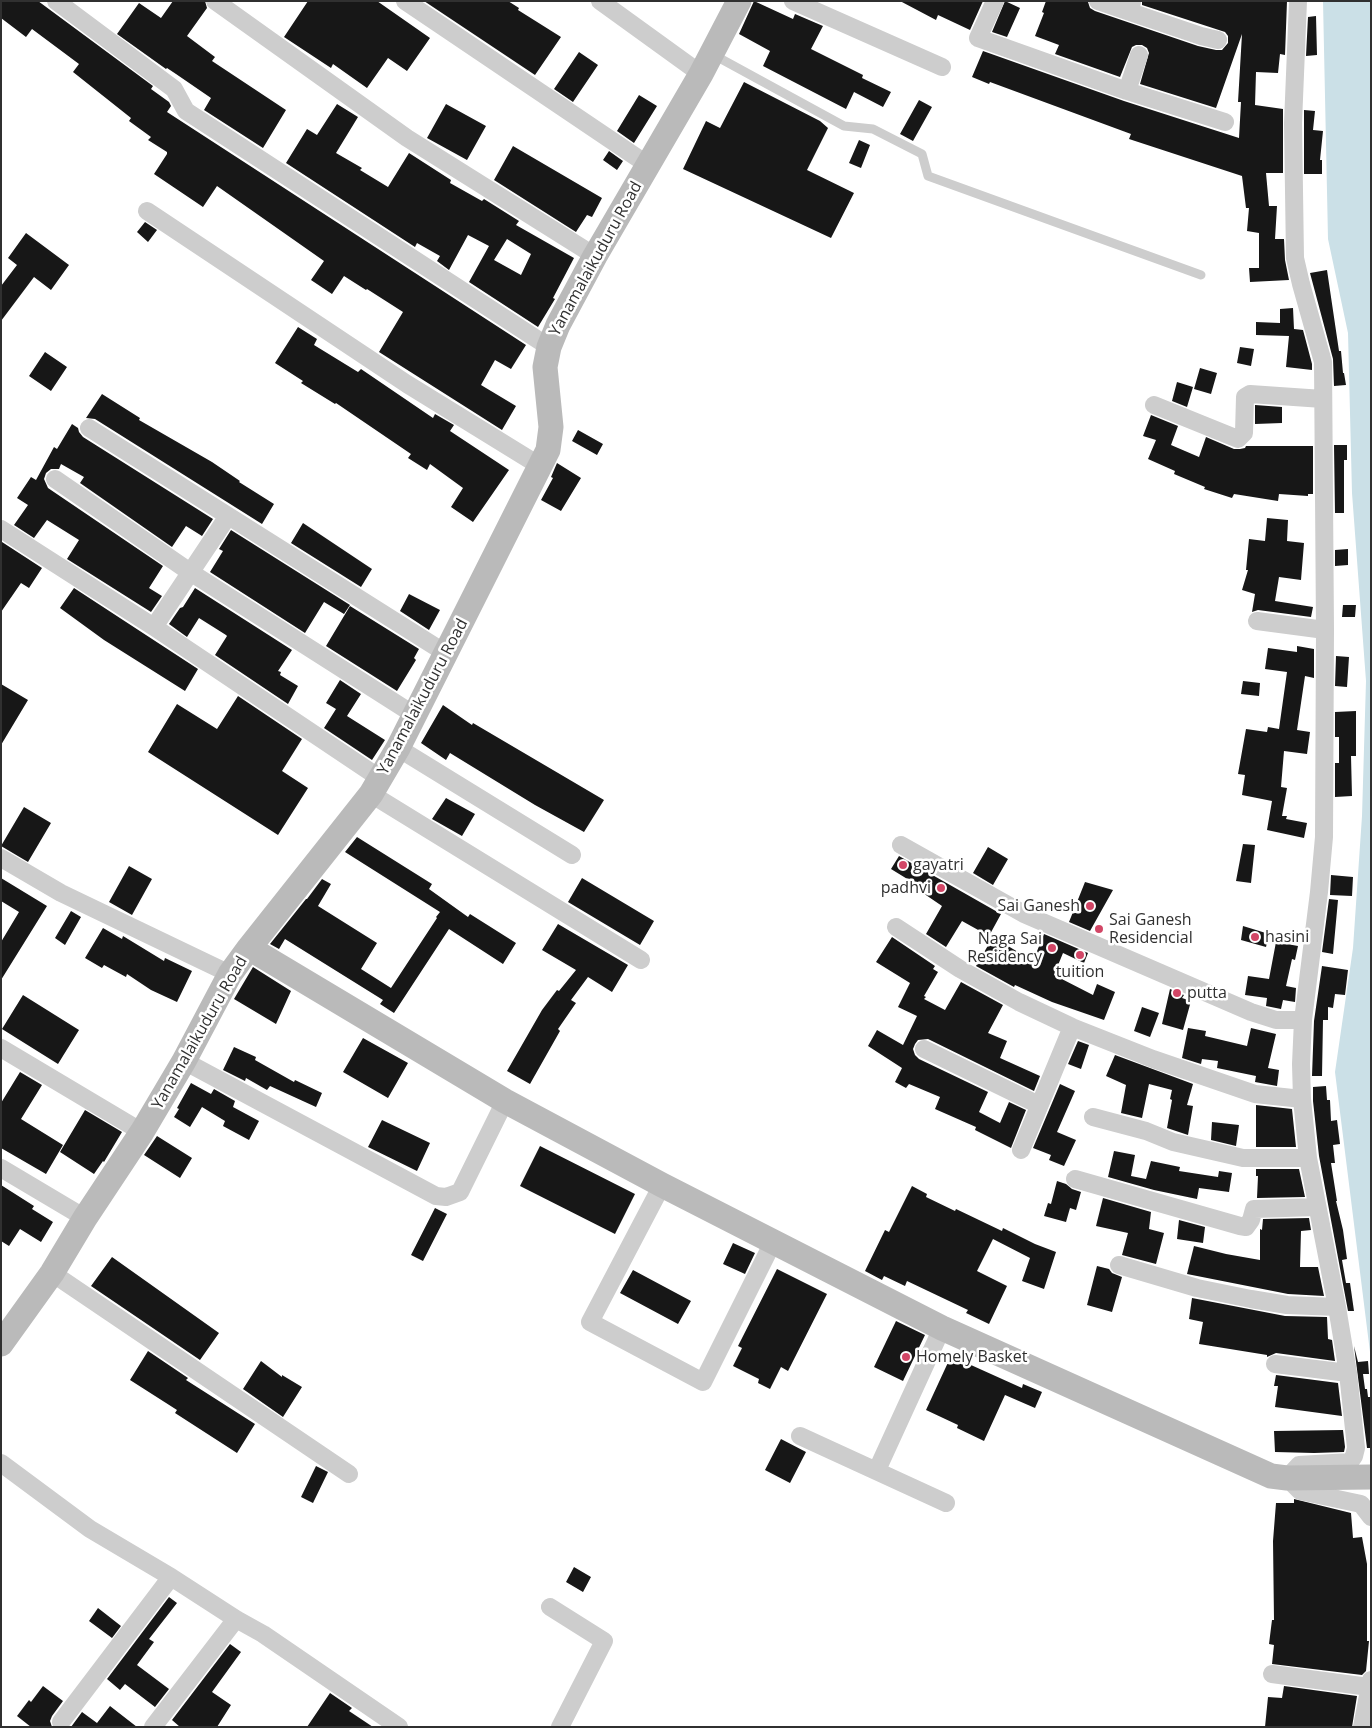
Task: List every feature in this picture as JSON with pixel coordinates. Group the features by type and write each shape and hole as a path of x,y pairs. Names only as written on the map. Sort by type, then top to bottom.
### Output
{"street":[{"path":"56,1 174,89 186,110 548,347"},
{"path":"215,1 407,138 595,256"},
{"path":"405,1 648,165"},
{"path":"600,1 706,64"},
{"name":"Yanamalaikuduru Road","path":"1,1344 52,1273 85,1218 142,1132 184,1061 230,974 376,786 416,716 548,450 551,427 545,367 548,347 568,304 706,64 739,1"},
{"path":"793,1 942,67"},
{"path":"995,1 978,38 1127,91 1225,122"},
{"path":"1098,1 1131,7 1201,36 1218,40"},
{"path":"1287,1478 1299,1465 1350,1462 1356,1448 1348,1373 1337,1307 1316,1207 1308,1158 1302,1099 1303,1020 1324,837 1325,630 1323,362 1295,258 1293,123 1298,1"},
{"path":"1127,91 1139,55"},
{"path":"147,211 407,384 540,466"},
{"path":"1154,405 1238,439 1244,433 1244,397 1250,394 1323,398"},
{"path":"89,428 447,654"},
{"path":"54,479 190,572 416,716"},
{"path":"154,628 228,516"},
{"path":"1,528 154,628 376,786 641,960"},
{"path":"1257,621 1325,630"},
{"path":"398,748 572,855"},
{"path":"901,845 1024,914 1251,1012 1276,1020 1303,1020"},
{"path":"1,858 61,893 230,974"},
{"path":"896,927 960,968 1019,1002 1072,1026 1153,1059 1255,1094 1302,1099"},
{"path":"249,948 505,1101 662,1185 942,1328 1236,1462 1271,1476 1287,1478 1368,1477"},
{"path":"1021,1150 1072,1026"},
{"path":"1,1048 142,1132"},
{"path":"924,1049 1039,1105"},
{"path":"184,1061 436,1196 446,1197 460,1192 505,1101"},
{"path":"1093,1116 1146,1131 1173,1142 1243,1158 1308,1158"},
{"path":"1,1168 85,1218"},
{"path":"1075,1179 1240,1226 1246,1226 1251,1220 1254,1208 1316,1207"},
{"path":"662,1185 590,1322 703,1382 773,1242"},
{"path":"1119,1266 1197,1288 1251,1300 1287,1305 1337,1307"},
{"path":"52,1273 349,1474"},
{"path":"878,1470 942,1328"},
{"path":"1275,1364 1348,1373"},
{"path":"800,1436 946,1502"},
{"path":"1,1463 90,1529 263,1634 400,1727"},
{"path":"1287,1478 1300,1491 1361,1504 1371,1517"},
{"path":"61,1722 171,1577"},
{"path":"550,1607 604,1641 560,1727"},
{"path":"153,1727 236,1619"},
{"path":"1272,1674 1370,1684 1362,1727"}],"lane":[{"path":"706,64 844,126 873,129 922,154 928,176 1201,275"}],"water":[{"path":"1323,1 1371,1 1371,1360 1335,1072 1353,948 1362,816 1366,681 1352,493 1348,333 1328,239"}],"building":[{"path":"1,1 38,1 153,86 151,89 169,102 171,106 167,112 526,345 511,369 495,360 481,385 516,406 502,430 379,352 403,312 344,276 332,294 311,280 324,261 217,186 203,207 154,174 167,152 148,140 151,137 129,121 131,118 73,72 79,64 32,29 26,37 1,18"},
{"path":"173,1 205,1 207,8 187,36 215,57 212,61 286,110 263,148 204,110 211,98 117,34 139,3 161,18"},
{"path":"308,1 377,1 430,38 407,71 388,58 367,88 333,64 331,68 284,37"},
{"path":"424,1 508,1 519,8 518,10 561,37 535,75"},
{"path":"754,1 793,19 795,14 823,26 811,49 863,75 862,78 891,92 883,107 854,92 846,109 763,66 770,51 739,34"},
{"path":"900,1 983,1 970,30 938,15 936,20"},
{"path":"1005,1 1020,8 1007,37 992,32"},
{"path":"1046,1 1085,1 1095,11 1198,46 1222,50 1228,43 1228,36 1225,32 1142,5 1142,1 1287,1 1285,55 1280,54 1278,73 1256,72 1255,105 1283,109 1283,173 1266,173 1269,206 1277,206 1275,239 1284,239 1285,260 1289,280 1250,282 1249,268 1259,268 1259,233 1247,231 1249,208 1246,208 1242,176 1129,139 1131,134 972,77 983,51 1124,101 1239,138 1241,102 1238,102 1242,34 1216,108 1140,84 1149,53 1147,48 1142,45 1132,47 1120,77 1055,54 1059,45 1035,36 1044,13 1042,12"},
{"path":"1316,16 1317,55 1306,56 1308,17"},
{"path":"579,52 598,65 573,102 554,89"},
{"path":"744,82 820,121 828,128 807,170 854,193 831,238 683,169 706,121 720,128"},
{"path":"639,95 657,106 634,143 617,131"},
{"path":"919,100 932,107 913,141 900,134"},
{"path":"337,104 358,117 336,153 362,168 360,170 388,187 409,153 451,180 450,183 482,201 484,199 519,221 516,225 574,258 553,298 555,299 538,327 469,282 489,246 468,235 449,270 437,261 440,256 417,243 415,247 286,163 307,129 317,135","holes":["507,239 531,254 521,275 494,260"]},
{"path":"446,104 486,126 467,160 427,138"},
{"path":"1304,110 1315,111 1313,130 1323,131 1320,160 1322,160 1322,174 1304,174"},
{"path":"859,140 870,145 861,168 849,163"},
{"path":"513,146 602,198 592,217 587,215 576,232 494,180"},
{"path":"609,151 623,161 617,170 603,160"},
{"path":"145,222 157,230 148,242 137,232"},
{"path":"26,233 69,265 51,290 34,277 1,321 1,286 17,265 8,258"},
{"path":"1327,270 1346,385 1334,386 1333,359 1310,273"},
{"path":"1293,308 1294,329 1303,330 1312,370 1286,367 1289,336 1256,335 1256,322 1280,323 1280,309"},
{"path":"298,327 317,339 314,345 358,372 361,369 433,418 435,414 454,425 450,431 509,470 473,522 451,507 463,488 430,464 427,470 408,458 411,454 336,403 301,383 303,381 275,363"},
{"path":"1240,347 1254,349 1251,366 1237,363"},
{"path":"45,352 67,367 51,391 29,376"},
{"path":"1200,368 1217,373 1211,394 1194,389"},
{"path":"1177,382 1193,387 1187,407 1172,401"},
{"path":"102,394 140,418 139,420 212,462 274,504 262,524 95,419 86,418"},
{"path":"1255,405 1282,407 1282,423 1255,424"},
{"path":"1151,415 1178,426 1171,445 1199,457 1206,437 1234,449 1245,448 1246,446 1313,446 1313,494 1308,494 1308,496 1279,494 1278,501 1234,494 1232,498 1204,489 1205,487 1174,474 1175,471 1148,459 1156,440 1143,436"},
{"path":"72,424 78,428 83,437 213,519 202,536 186,526 172,547 80,483 84,477 61,464 59,469 51,469 46,473 44,479 48,488 163,566 149,588 162,596 151,612 67,559 79,540 47,520 34,538 14,525 28,505 17,498 31,477 36,480 54,447 57,449"},
{"path":"578,430 603,444 597,455 572,441"},
{"path":"1334,445 1347,445 1347,460 1344,460 1344,513 1335,513"},
{"path":"557,463 581,478 561,511 541,500 553,478 551,477"},
{"path":"1267,518 1288,520 1287,541 1304,543 1301,580 1279,577 1275,601 1313,607 1311,617 1258,610 1252,612 1255,594 1242,590 1248,570 1246,570 1249,539 1265,541"},
{"path":"303,523 372,569 361,587 291,543"},
{"path":"231,530 350,605 344,614 324,602 305,633 210,572 223,551 219,549"},
{"path":"2,542 42,568 29,588 21,583 1,612"},
{"path":"1348,549 1348,565 1335,566 1335,550"},
{"path":"74,588 198,669 185,691 104,640 60,608"},
{"path":"195,588 292,650 278,671 281,672 280,675 298,686 288,704 215,655 226,635 199,618 187,637 169,624"},
{"path":"409,594 440,610 429,630 400,611"},
{"path":"1343,605 1356,605 1355,617 1342,617"},
{"path":"350,606 419,649 414,658 416,660 397,691 326,646"},
{"path":"1297,646 1314,649 1314,678 1305,676 1297,730 1310,732 1307,754 1284,751 1281,787 1287,788 1282,816 1287,816 1286,819 1307,823 1304,838 1267,830 1272,801 1242,795 1245,775 1238,774 1246,729 1267,732 1268,727 1279,729 1287,672 1265,669 1268,648 1297,652"},
{"path":"1336,656 1349,657 1347,687 1335,686"},
{"path":"340,680 361,694 347,716 385,740 372,760 324,728 336,709 326,703"},
{"path":"1243,681 1260,683 1259,696 1241,694"},
{"path":"1,684 28,700 1,745"},
{"path":"238,696 302,739 282,771 308,788 278,835 148,752 177,704 217,729"},
{"path":"443,705 472,725 473,723 604,800 584,832 535,805 450,753 446,760 421,743"},
{"path":"1356,711 1356,756 1351,756 1352,796 1335,797 1335,763 1339,763 1339,737 1335,737 1335,712"},
{"path":"446,798 475,814 462,836 432,819"},
{"path":"24,807 51,823 28,862 1,846"},
{"path":"357,837 432,884 429,889 468,917 470,914 516,943 503,964 449,929 394,1013 380,1004 383,1000 285,939 279,949 270,944 322,879 331,884 318,906 377,943 361,969 391,988 440,912 345,852"},
{"path":"1243,844 1255,845 1251,883 1236,881"},
{"path":"988,847 1008,859 993,885 973,873"},
{"path":"899,856 1001,914 989,936 962,921 946,947 926,934 942,906 920,891 922,888 891,869"},
{"path":"129,866 152,879 132,915 109,902"},
{"path":"1331,875 1353,877 1352,896 1330,895"},
{"path":"1,878 47,906 1,980 1,942 19,912 1,901"},
{"path":"582,878 654,921 640,945 568,902"},
{"name":"Sai Ganesh","path":"1085,882 1113,890 1090,931 1069,922"},
{"path":"1329,899 1338,900 1333,954 1322,952"},
{"path":"71,911 81,917 65,945 55,938"},
{"path":"558,924 628,965 612,992 588,977 571,1000 576,1003 558,1029 560,1031 530,1084 507,1071 542,1010 557,990 559,991 576,970 542,950"},
{"name":"hasini","path":"1243,926 1269,934 1266,947 1241,940"},
{"path":"103,928 122,939 123,936 164,961 165,958 192,971 177,1002 151,990 127,974 126,977 104,965 102,968 85,958"},
{"path":"1044,934 1088,953 1084,963 1063,953 1054,975 1093,995 1097,984 1115,992 1104,1020 1052,1002 1015,985 1014,987 976,966 993,937 1033,961"},
{"path":"892,937 935,966 933,969 938,972 924,999 945,1010 961,982 1003,1005 988,1033 1007,1041 1000,1058 1040,1076 1034,1091 928,1039 918,1040 913,1049 919,1059 988,1092 979,1112 1000,1123 1009,1102 1026,1110 1011,1148 975,1130 976,1127 935,1109 940,1097 909,1084 906,1088 895,1082 902,1068 868,1046 877,1030 903,1045 917,1016 898,1007 910,983 876,962"},
{"path":"1276,942 1298,946 1295,960 1292,959 1286,986 1296,988 1295,1002 1283,1000 1281,1009 1266,1006 1267,998 1245,995 1248,976 1269,979"},
{"path":"1322,966 1348,970 1345,995 1335,994 1333,1008 1328,1007 1328,1020 1323,1020 1322,1076 1312,1076 1314,1021"},
{"path":"253,967 291,991 276,1024 234,999"},
{"path":"1170,989 1184,995 1182,998 1191,1001 1183,1030 1162,1024"},
{"path":"23,995 79,1030 58,1064 2,1029"},
{"path":"1142,1007 1159,1013 1150,1037 1134,1031"},
{"path":"1188,1028 1206,1031 1205,1036 1247,1046 1251,1028 1276,1034 1268,1068 1279,1070 1277,1086 1255,1082 1256,1076 1217,1068 1218,1061 1202,1059 1201,1064 1182,1058"},
{"path":"363,1038 408,1063 388,1098 343,1072"},
{"path":"1078,1041 1089,1045 1081,1069 1068,1064"},
{"path":"234,1047 256,1057 255,1060 294,1082 295,1080 322,1093 316,1107 270,1086 267,1090 246,1078 245,1081 223,1070"},
{"path":"1115,1055 1193,1084 1187,1105 1193,1106 1188,1135 1167,1128 1172,1090 1149,1084 1142,1118 1121,1113 1126,1085 1106,1076"},
{"path":"20,1072 42,1085 21,1119 63,1145 46,1174 1,1148 1,1103"},
{"path":"191,1083 211,1094 214,1089 235,1101 233,1107 259,1121 249,1140 223,1126 225,1121 202,1107 190,1127 174,1117"},
{"path":"1060,1084 1075,1091 1057,1132 1076,1140 1064,1166 1049,1160 1051,1155 1033,1148"},
{"path":"1326,1086 1327,1100 1330,1100 1331,1121 1337,1120 1340,1144 1333,1145 1335,1163 1331,1163 1347,1259 1342,1260 1346,1283 1350,1283 1354,1311 1348,1311 1319,1156 1313,1087"},
{"path":"1256,1105 1292,1109 1296,1147 1256,1147"},
{"path":"85,1110 122,1132 104,1162 94,1174 60,1152"},
{"path":"382,1120 430,1143 417,1171 368,1147"},
{"path":"1212,1122 1239,1125 1236,1146 1211,1140"},
{"path":"157,1136 192,1158 180,1178 144,1155"},
{"path":"540,1146 635,1194 615,1234 520,1186"},
{"path":"1114,1151 1135,1155 1131,1176 1146,1179 1151,1161 1180,1167 1179,1171 1218,1177 1219,1171 1232,1173 1229,1192 1199,1188 1197,1199 1154,1190 1108,1177"},
{"path":"1256,1169 1299,1169 1305,1197 1257,1198 1258,1176 1256,1176"},
{"path":"1057,1181 1081,1192 1076,1210 1070,1208 1066,1222 1044,1216 1048,1203 1051,1204"},
{"path":"1,1185 34,1206 32,1209 53,1222 41,1242 20,1229 9,1246 1,1241"},
{"path":"912,1186 927,1194 926,1197 955,1211 956,1209 1002,1231 1003,1228 1056,1252 1044,1289 1022,1281 1030,1258 993,1239 977,1271 1007,1286 989,1324 966,1313 968,1310 907,1281 905,1286 884,1276 882,1280 865,1271 885,1230 889,1232"},
{"path":"1103,1198 1151,1212 1149,1229 1164,1233 1156,1264 1122,1255 1128,1233 1096,1226"},
{"path":"435,1208 447,1214 423,1261 411,1255"},
{"path":"1309,1218 1311,1230 1301,1231 1300,1267 1318,1267 1324,1296 1288,1294 1187,1274 1194,1246 1260,1260 1260,1229 1262,1230 1263,1219"},
{"path":"1179,1220 1205,1227 1203,1243 1177,1239"},
{"path":"733,1243 755,1253 745,1274 723,1264"},
{"path":"112,1257 219,1333 200,1360 91,1286"},
{"path":"1097,1266 1109,1269 1112,1273 1122,1277 1112,1312 1087,1305"},
{"path":"777,1269 827,1294 788,1371 781,1367 770,1389 758,1383 759,1379 733,1366 742,1348 738,1346"},
{"path":"633,1270 691,1301 678,1324 620,1293"},
{"path":"1192,1298 1285,1316 1327,1317 1328,1339 1332,1340 1335,1361 1276,1353 1267,1357 1267,1355 1199,1344 1203,1322 1189,1319"},
{"path":"896,1321 925,1335 903,1381 874,1367"},
{"path":"1354,1346 1358,1362 1368,1361 1369,1374 1363,1374 1365,1389 1367,1389 1368,1397 1371,1397 1371,1448 1367,1448"},
{"path":"148,1351 188,1378 186,1380 255,1424 237,1453 175,1413 177,1410 130,1380"},
{"path":"951,1356 1022,1388 1023,1384 1042,1392 1035,1408 1005,1395 984,1441 957,1428 958,1425 926,1410"},
{"path":"261,1361 282,1377 282,1375 302,1387 283,1417 243,1389"},
{"path":"1276,1375 1338,1383 1342,1416 1275,1407 1278,1386 1274,1386"},
{"path":"1343,1430 1344,1452 1275,1452 1274,1431"},
{"path":"781,1439 806,1452 790,1483 765,1470"},
{"path":"316,1466 328,1472 313,1503 301,1497"},
{"path":"1294,1499 1351,1513 1353,1538 1362,1537 1367,1564 1367,1641 1369,1641 1366,1671 1362,1675 1272,1664 1274,1645 1269,1644 1272,1620 1274,1620 1273,1541 1276,1503 1294,1503"},
{"path":"574,1567 591,1577 583,1592 566,1582"},
{"path":"169,1597 177,1603 149,1639 154,1642 137,1665 169,1689 155,1707 125,1684 120,1690 107,1679"},
{"path":"98,1608 121,1626 112,1638 89,1621"},
{"path":"230,1644 241,1652 212,1692 231,1705 217,1727 180,1727 172,1720"},
{"path":"43,1686 63,1701 52,1716 50,1721 52,1727 31,1727 17,1716"},
{"path":"1284,1686 1357,1696 1352,1727 1265,1727 1268,1697 1282,1698"},
{"path":"330,1693 352,1708 349,1711 373,1727 307,1727"},
{"path":"110,1706 137,1727 71,1727 82,1712 97,1723"}],"place":[{"name":"gayatri","path":"903,865"},
{"name":"padhvi","path":"941,888"},
{"name":"Sai Ganesh","path":"1090,906"},
{"name":"Sai Ganesh Residencial","path":"1099,929"},
{"name":"hasini","path":"1255,937"},
{"name":"Naga Sai Residency","path":"1052,948"},
{"name":"tuition","path":"1080,955"},
{"name":"putta","path":"1177,993"},
{"name":"Homely Basket","path":"906,1357"}]}
